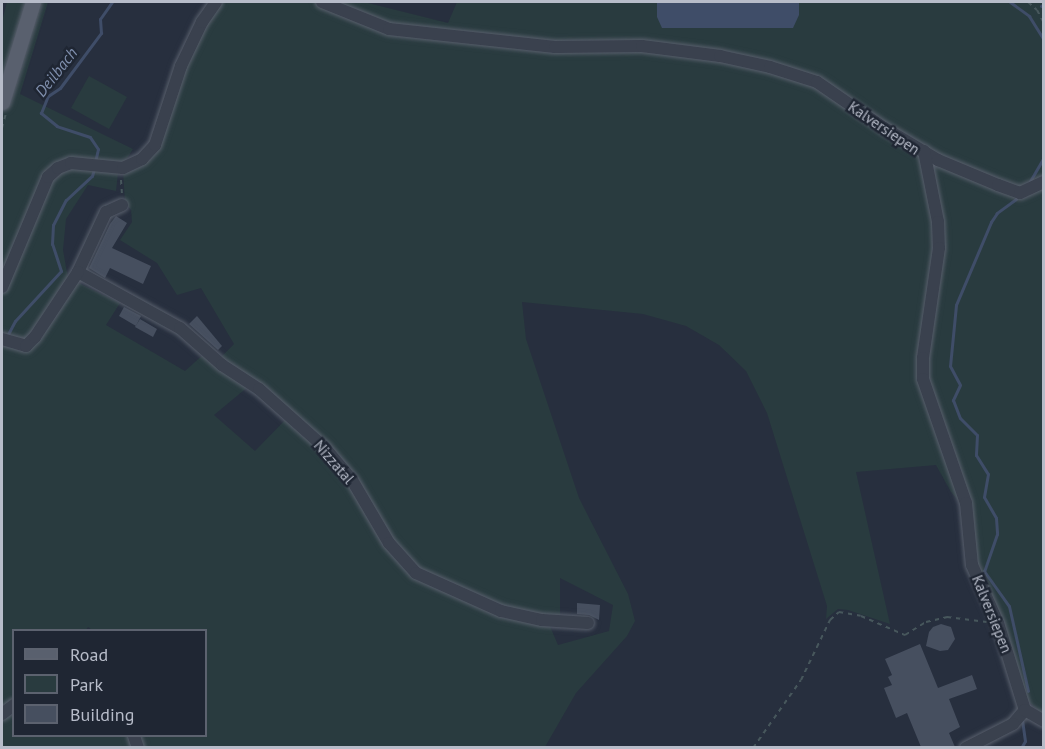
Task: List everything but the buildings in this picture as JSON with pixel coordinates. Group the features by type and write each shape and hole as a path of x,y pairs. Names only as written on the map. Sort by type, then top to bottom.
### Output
{"main road":[{"path":"2,102 33,2"}],"street":[{"path":"2,287 48,177 58,168 71,163 120,168 142,159 155,145 180,66 202,22 216,2"},
{"name":"Kalversiepen","path":"322,2 389,29 555,47 642,46 720,56 770,67 817,82 884,128 924,151 938,222 939,248 923,358 923,379 966,503 972,565 998,623 1025,710"},
{"path":"924,151 1020,193 1044,182"},
{"path":"2,339 26,346 35,337 78,272 106,212 122,205"},
{"name":"Nizzatal","path":"78,272 180,328 222,364 259,390 324,447 352,480 389,543 416,573 501,611 542,620 588,622"},
{"path":"966,747 1013,724 1025,710 1044,720"}],"path":[{"path":"1028,2 1037,10 1044,23"},
{"path":"120,168 122,205"},
{"path":"753,747 801,680 830,620 839,612 861,616 904,635 926,622 947,617 968,622 998,623"}],"green space":[{"path":"7,2 48,2 20,94 133,149 118,173 116,191 88,185 66,219 63,250 68,278 120,303 106,325 185,371 205,353 249,386 214,415 255,451 288,417 323,449 351,481 387,543 415,575 425,582 492,610 549,624 558,645 609,631 613,605 560,578 560,620 542,619 500,610 419,573 389,542 352,479 324,447 259,387 219,359 234,344 201,288 177,295 157,263 120,240 132,222 131,210 125,202 123,171 143,161 156,147 185,63 220,4 226,2 364,2 448,23 457,2 1043,2 1043,715 1029,702 1021,688 1000,621 974,564 968,502 933,405 926,377 919,379 963,506 951,492 936,465 856,472 890,624 848,610 838,609 826,619 827,606 767,413 746,371 719,345 686,326 643,314 522,302 526,339 579,498 628,594 635,621 627,636 576,693 545,747 140,747 136,737 207,737 207,629 91,629 88,627 87,629 12,629 12,737 130,737 134,747 2,747 2,21"},
{"path":"89,76 127,97 109,129 71,108"}],"water":[{"path":"657,2 799,2 799,15 793,28 662,28 657,17"}],"waterway":[{"name":"Deilbach","path":"95,162 98,149 90,137 57,126 41,113 48,96 60,88 101,33 100,19 112,2"},
{"path":"1010,2 1029,16 1044,40"},
{"path":"1029,183 1044,157"},
{"name":"Deilbach","path":"7,336 15,321 61,271 52,244 53,225 66,200 92,176 94,169"},
{"path":"1016,199 997,213 991,222 956,305 950,366 960,385 953,400 960,418 977,435 976,455 988,474 984,497 996,518 997,534 984,571 1009,606 1028,691"},
{"path":"1021,748 1025,741 1022,720"}]}
